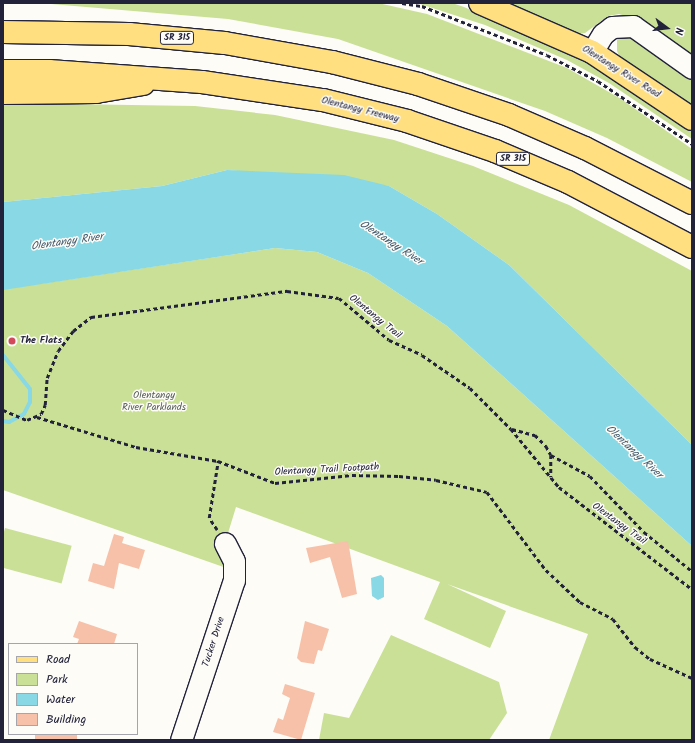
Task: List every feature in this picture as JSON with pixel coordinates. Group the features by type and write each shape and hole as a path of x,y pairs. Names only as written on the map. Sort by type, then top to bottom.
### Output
{"main road":[{"name":"Olentangy River Road","path":"480,3 592,52 692,119"},
{"name":"SR 315","path":"9,30 129,34 225,43 332,62 418,84 509,115 585,148 692,203"},
{"name":"Olentangy Freeway","path":"3,71 163,78 323,100 407,121 495,151 568,182 692,247"},
{"path":"3,93 116,91 163,78"}],"street":[{"path":"592,52 603,34 612,27 628,25 692,68"},
{"name":"Tucker Drive","path":"181,740 234,580 234,561 225,543"}],"path":[{"path":"402,3 422,6 547,55 598,81 692,144"},
{"name":"Olentangy Trail","path":"37,417 43,410 48,378 58,351 73,331 91,317 287,291 339,298 389,340 422,355 470,388 512,429 551,477 573,500 692,589"},
{"path":"4,410 24,419 37,417"},
{"name":"Olentangy Trail Footpath","path":"37,417 136,447 218,461 275,483 352,475 399,476 436,480 487,492 546,570 580,602 613,619 634,647 650,659 692,678"},
{"path":"512,429 535,435 551,455 577,466 590,476 644,532 692,571"},
{"path":"551,455 551,477"},
{"path":"218,461 209,518 225,543"}],"green space":[{"path":"39,3 378,3 427,14 567,68 621,99 692,149 692,182 607,138 545,111 338,39 228,19"},
{"path":"417,3 452,3 464,7 581,58 669,112 692,130 692,139 609,83 567,60 485,25"},
{"path":"498,3 692,3 692,57 639,20 619,14 608,16 585,33 577,34"},
{"path":"622,34 631,34 692,77 692,110 621,60 617,51 617,39"},
{"path":"3,103 195,106 275,115 394,140 473,166 569,205 692,271 692,445 509,265 437,214 389,186 227,170 162,186 3,202"},
{"name":"Olentangy River Parklands","path":"275,248 317,252 368,273 447,326 692,546 692,740 549,740 588,634 447,584 506,611 490,648 424,619 440,582 236,507 225,543 235,571 3,490 3,287 39,284"},
{"path":"5,528 72,546 62,584 3,568 3,535"},
{"path":"391,635 499,682 507,713 489,740 319,740 324,713 349,718"}],"water":[{"name":"Olentangy River","path":"227,170 344,175 389,186 437,214 509,265 692,445 692,546 447,326 368,273 317,252 275,248 3,290 3,202 162,186"},
{"path":"381,575 384,578 384,597 378,600 372,596 371,578"}],"building":[{"path":"114,534 124,537 122,543 145,550 139,569 119,563 114,589 88,581 93,563 104,566"},
{"path":"348,541 357,594 342,598 330,557 310,563 306,548"},
{"path":"79,621 117,634 114,643 77,643 79,639 73,637"},
{"path":"305,621 329,629 322,651 318,650 314,664 301,662 297,658"},
{"path":"285,684 315,693 301,740 273,732 278,718 283,720 290,698 282,694"},
{"path":"35,735 77,735 77,740 35,740"}],"waterway":[{"path":"3,355 30,389 30,402 24,414 9,422 3,421"}],"place":[{"name":"The Flats","path":"12,341"}]}
